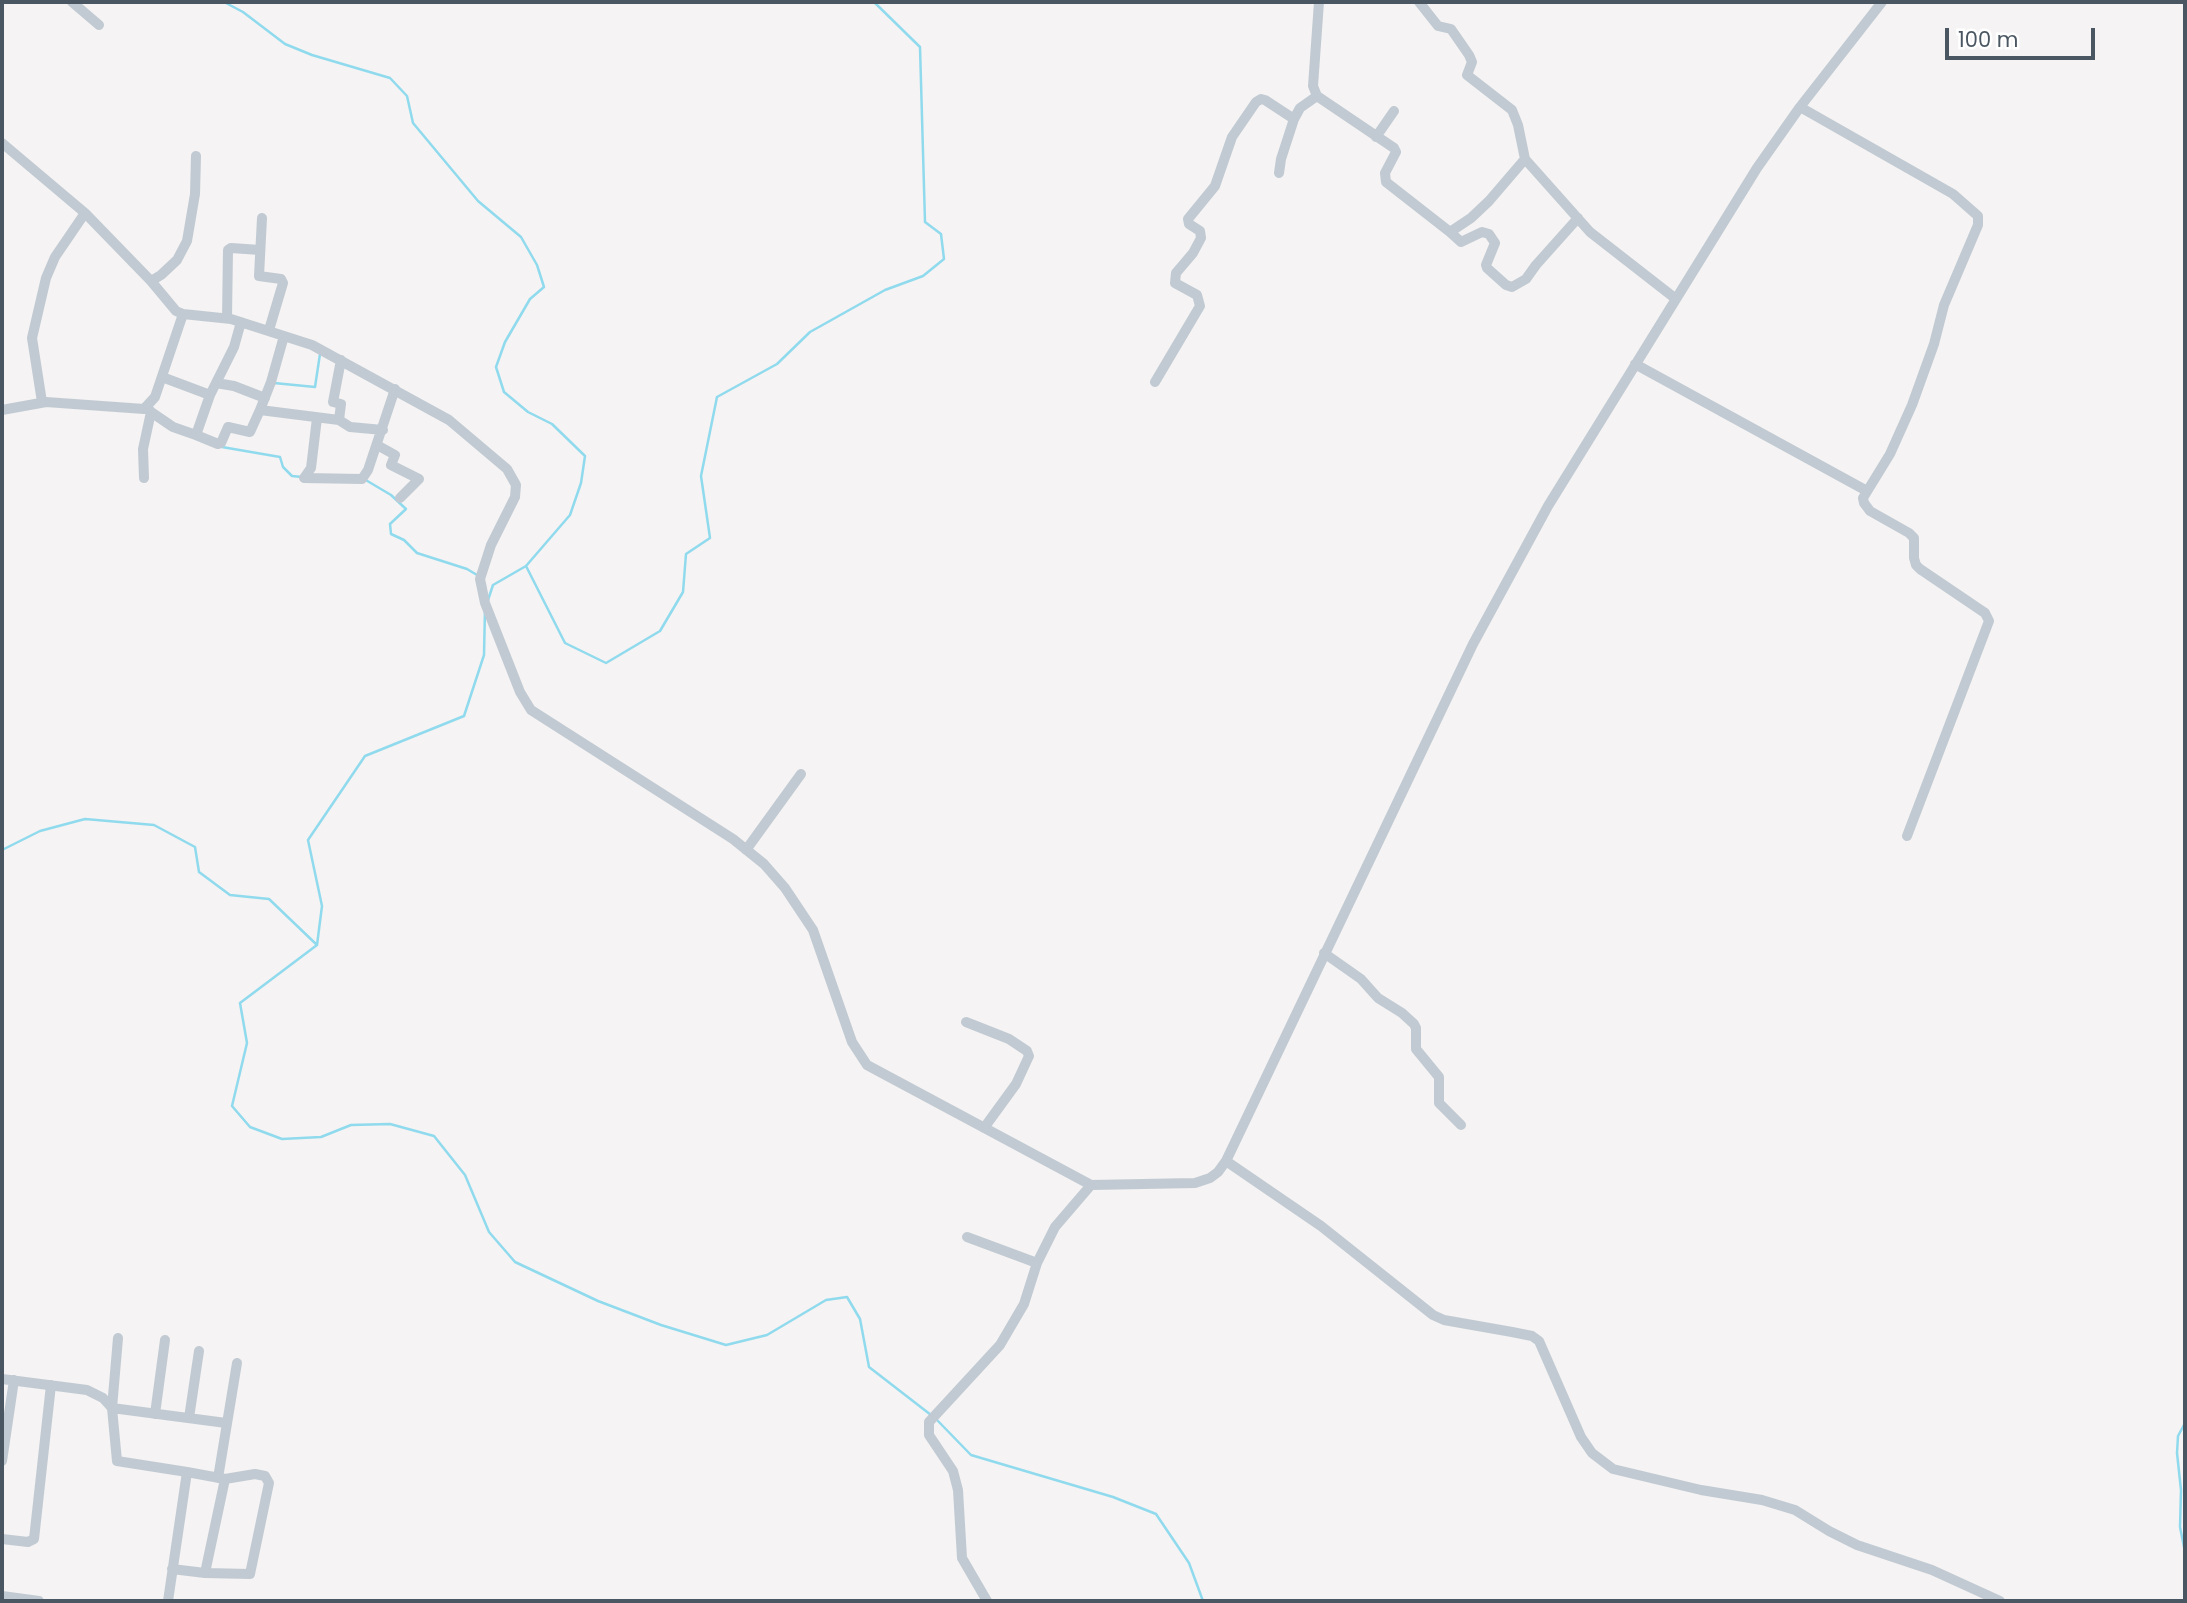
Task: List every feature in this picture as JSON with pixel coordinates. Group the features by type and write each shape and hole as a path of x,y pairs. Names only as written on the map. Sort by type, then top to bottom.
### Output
{"street":[{"path":"72,2 99,25"},
{"path":"1319,2 1313,86 1317,96 1395,150 1385,173 1388,185 1461,242 1482,232 1489,234 1494,243 1486,265 1506,285 1513,287 1527,279 1544,255 1578,218"},
{"path":"1419,2 1438,26 1451,29 1469,55 1472,62 1467,75 1512,110 1525,159 1590,232 1676,299"},
{"path":"2,143 85,213 151,281 174,309 183,314 227,318 312,345 449,420 507,469 514,479 514,503 491,545 480,574 486,605 520,692 531,710 733,839 764,864 785,888 813,930 852,1042 867,1065 1091,1185 1195,1183 1210,1178 1226,1161 1473,644 1548,506 1757,168 1800,107 1882,2"},
{"path":"1279,173 1294,119 1300,108 1317,96"},
{"path":"1156,382 1200,306 1197,296 1175,283 1176,273 1193,253 1201,238 1200,231 1189,224 1188,219 1215,186 1232,137 1256,103 1261,99 1265,100 1294,119"},
{"path":"1800,107 1953,194 1978,216 1978,225 1944,305 1934,344 1912,405 1890,454 1863,500 1870,511 1914,538 1916,565 1985,613 1989,621 1907,836"},
{"path":"1376,137 1394,111"},
{"path":"151,281 177,260 187,241 195,194 196,156"},
{"path":"1450,232 1471,218 1489,201 1525,159"},
{"path":"42,402 32,338 46,278 55,257 85,213"},
{"path":"261,218 259,276 281,279 283,283 271,315 269,330"},
{"path":"227,318 228,250 260,250"},
{"path":"144,478 143,449 149,410 183,314"},
{"path":"196,435 209,395 234,347 242,322"},
{"path":"2,410 42,402 149,410 173,427 218,444 228,427 250,432 265,398 284,336"},
{"path":"339,420 341,404 332,402 341,360"},
{"path":"1635,364 1867,491"},
{"path":"162,377 209,395"},
{"path":"216,383 234,386 265,398"},
{"path":"317,418 311,468 304,478 362,478 368,470 383,430 394,392"},
{"path":"260,410 339,420 350,427 383,430"},
{"path":"377,445 395,455 391,465 419,479 400,498"},
{"path":"746,850 801,775"},
{"path":"1324,953 1361,979 1378,998 1414,1024 1416,1049 1439,1077 1439,1102 1461,1125"},
{"path":"965,1022 1009,1039 1025,1049 1029,1056 1012,1090 984,1128"},
{"path":"1226,1161 1321,1226 1433,1315 1444,1320 1532,1336 1539,1341 1581,1437 1592,1453 1613,1469 1701,1490 1762,1500 1795,1510 1857,1545 1932,1570 2000,1601"},
{"path":"987,1601 962,1558 958,1490 953,1471 929,1435 929,1422 1000,1345 1024,1304 1037,1263 1055,1227 1091,1185"},
{"path":"967,1237 1037,1263"},
{"path":"118,1338 112,1408 118,1462 221,1479 255,1474 268,1479 248,1575 172,1569"},
{"path":"155,1414 165,1340"},
{"path":"189,1418 199,1351"},
{"path":"205,1573 237,1363"},
{"path":"2,1379 95,1393 112,1408 226,1423"},
{"path":"2,1461 14,1380"},
{"path":"2,1539 28,1542 34,1539 51,1385"},
{"path":"168,1601 187,1472"},
{"path":"2,1596 39,1601"}],"waterway":[{"path":"224,2 243,12 285,44 312,55 390,78 407,96 413,123 478,201 521,237 537,265 544,287 530,299 505,342 496,367 504,392 528,412 552,424 585,456 581,483 570,515 526,566 493,585 488,600"},
{"path":"526,566 565,643 606,663 660,631 683,592 686,554 710,538 701,476 717,397 777,364 810,332 885,290 923,276 944,259 941,234 925,222 920,47 874,2"},
{"path":"274,383 315,387 320,354"},
{"path":"222,447 280,457 283,467 292,476 302,477"},
{"path":"364,479 391,495 406,509 390,524 391,534 404,540 417,553 467,569 477,575"},
{"path":"485,609 484,655 464,716 365,756 308,840 322,906 317,945 240,1003 247,1043 232,1106 250,1127 282,1139 321,1137 351,1125 390,1124 434,1136 465,1175 489,1232 515,1262 598,1301 661,1325 726,1345 767,1335 826,1300 847,1297 860,1319 869,1367 931,1415"},
{"path":"2,850 40,831 85,819 154,825 195,847 199,872 230,895 269,899 317,945"},
{"path":"937,1420 971,1455 1113,1497 1156,1514 1189,1563 1203,1601"},
{"path":"2185,1423 2178,1436 2177,1453 2181,1490 2180,1527 2185,1552"}]}
